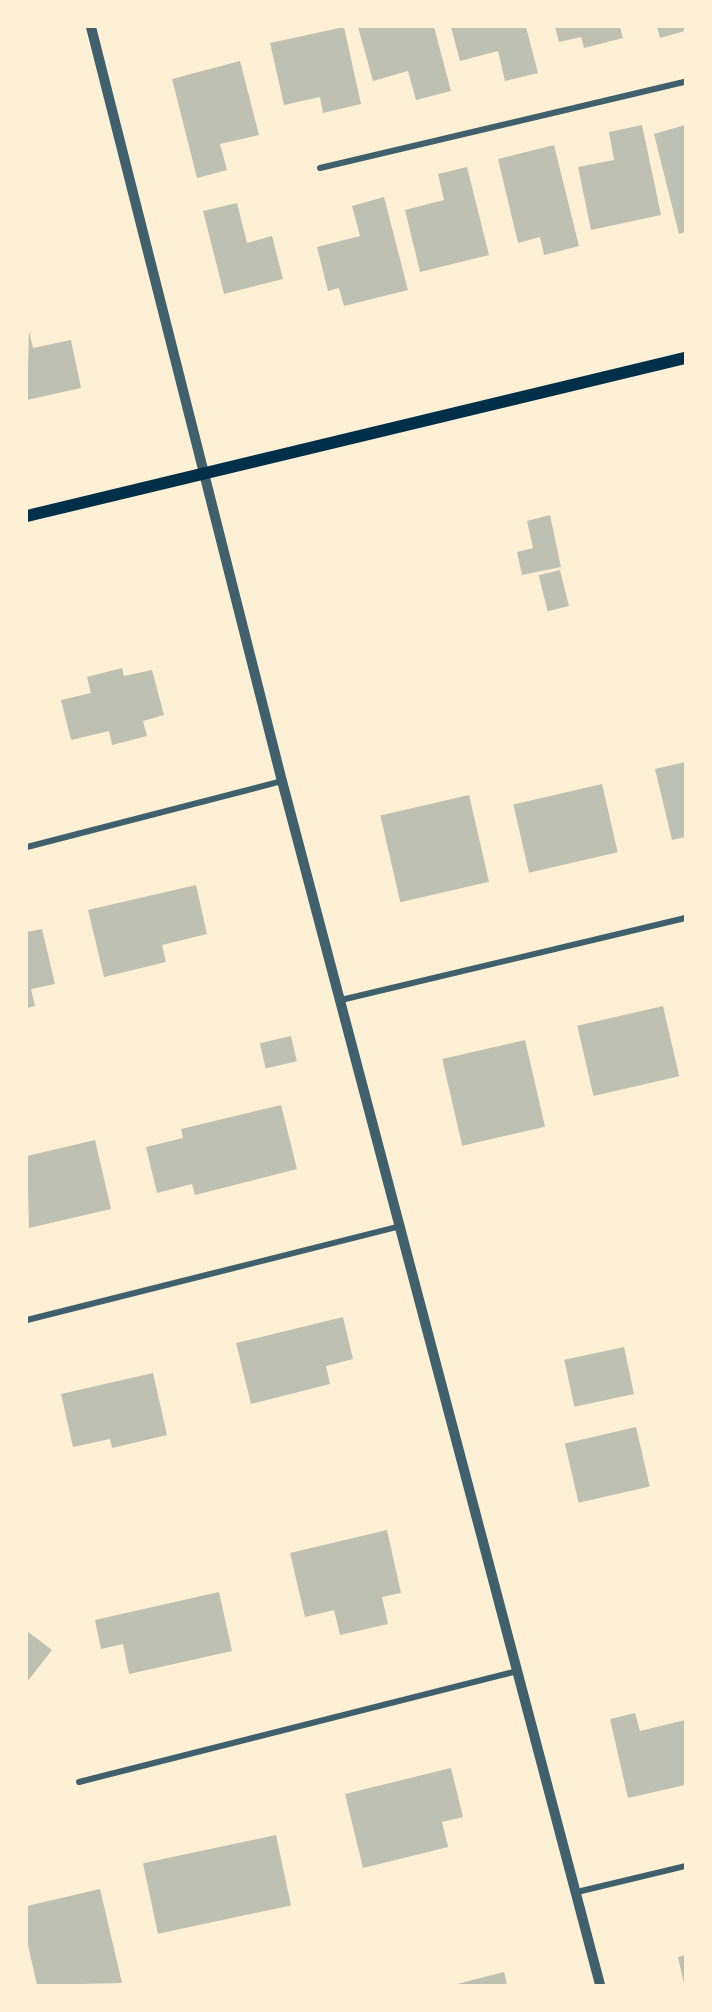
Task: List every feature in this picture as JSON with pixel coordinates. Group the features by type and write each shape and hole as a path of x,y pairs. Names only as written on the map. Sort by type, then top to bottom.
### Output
{"main road":[{"path":"27,516 685,358"}],"street":[{"path":"91,27 282,781 402,1226 600,1985"},
{"path":"320,168 685,82"},
{"path":"27,847 282,781"},
{"path":"341,1000 685,918"},
{"path":"27,1320 402,1226"},
{"path":"79,1782 518,1671"},
{"path":"577,1892 685,1866"}],"building":[{"path":"344,27 361,104 323,113 320,97 284,105 270,43"},
{"path":"358,27 434,27 451,91 416,100 408,71 373,81"},
{"path":"451,27 526,27 538,73 505,81 498,51 460,61"},
{"path":"555,27 620,27 623,38 584,48 581,37 559,42"},
{"path":"657,27 685,27 685,31 660,38"},
{"path":"240,61 259,135 220,144 227,170 197,178 172,79"},
{"path":"642,125 661,215 591,230 578,167 614,160 609,132"},
{"path":"685,125 685,232 679,234 654,134"},
{"path":"554,145 579,246 544,255 540,237 518,243 498,159"},
{"path":"467,167 489,255 420,272 405,210 444,200 438,174"},
{"path":"384,197 408,290 344,306 339,288 328,291 317,247 360,236 352,206"},
{"path":"237,203 247,243 272,236 283,279 224,294 203,211"},
{"path":"29,331 33,348 71,340 81,388 27,400"},
{"path":"550,515 561,567 522,575 517,552 533,548 527,521"},
{"path":"560,570 569,606 548,611 539,575"},
{"path":"122,668 124,676 152,670 164,715 143,721 147,736 112,745 109,731 71,740 61,700 91,693 87,677"},
{"path":"685,762 685,837 672,840 655,769"},
{"path":"602,784 618,852 529,873 513,804"},
{"path":"469,795 489,882 400,902 380,815"},
{"path":"196,885 207,934 162,945 166,962 104,977 88,910"},
{"path":"42,929 55,984 31,989 35,1006 27,1008 27,932"},
{"path":"663,1006 679,1076 593,1096 577,1026"},
{"path":"291,1036 297,1061 266,1069 260,1043"},
{"path":"525,1040 545,1127 462,1146 442,1059"},
{"path":"281,1105 297,1169 195,1195 192,1184 157,1193 146,1147 183,1138 181,1129"},
{"path":"95,1140 111,1209 29,1228 27,1156"},
{"path":"343,1317 353,1359 326,1366 330,1384 251,1404 236,1343"},
{"path":"624,1347 634,1394 574,1407 564,1360"},
{"path":"153,1373 167,1435 112,1448 110,1439 73,1447 61,1394"},
{"path":"636,1427 650,1486 579,1503 565,1443"},
{"path":"387,1530 401,1593 382,1597 388,1624 340,1635 334,1610 305,1617 290,1553"},
{"path":"219,1592 232,1651 129,1674 123,1644 101,1649 95,1620"},
{"path":"27,1631 52,1650 27,1682"},
{"path":"635,1713 640,1731 685,1720 685,1785 628,1798 610,1719"},
{"path":"451,1768 463,1817 442,1822 448,1847 363,1868 345,1794"},
{"path":"276,1835 291,1905 158,1934 143,1863"},
{"path":"100,1889 122,1983 37,1985 27,1941 27,1906"},
{"path":"685,1955 685,1983 684,1984 678,1957"},
{"path":"504,1972 507,1985 457,1985 457,1984"}]}
